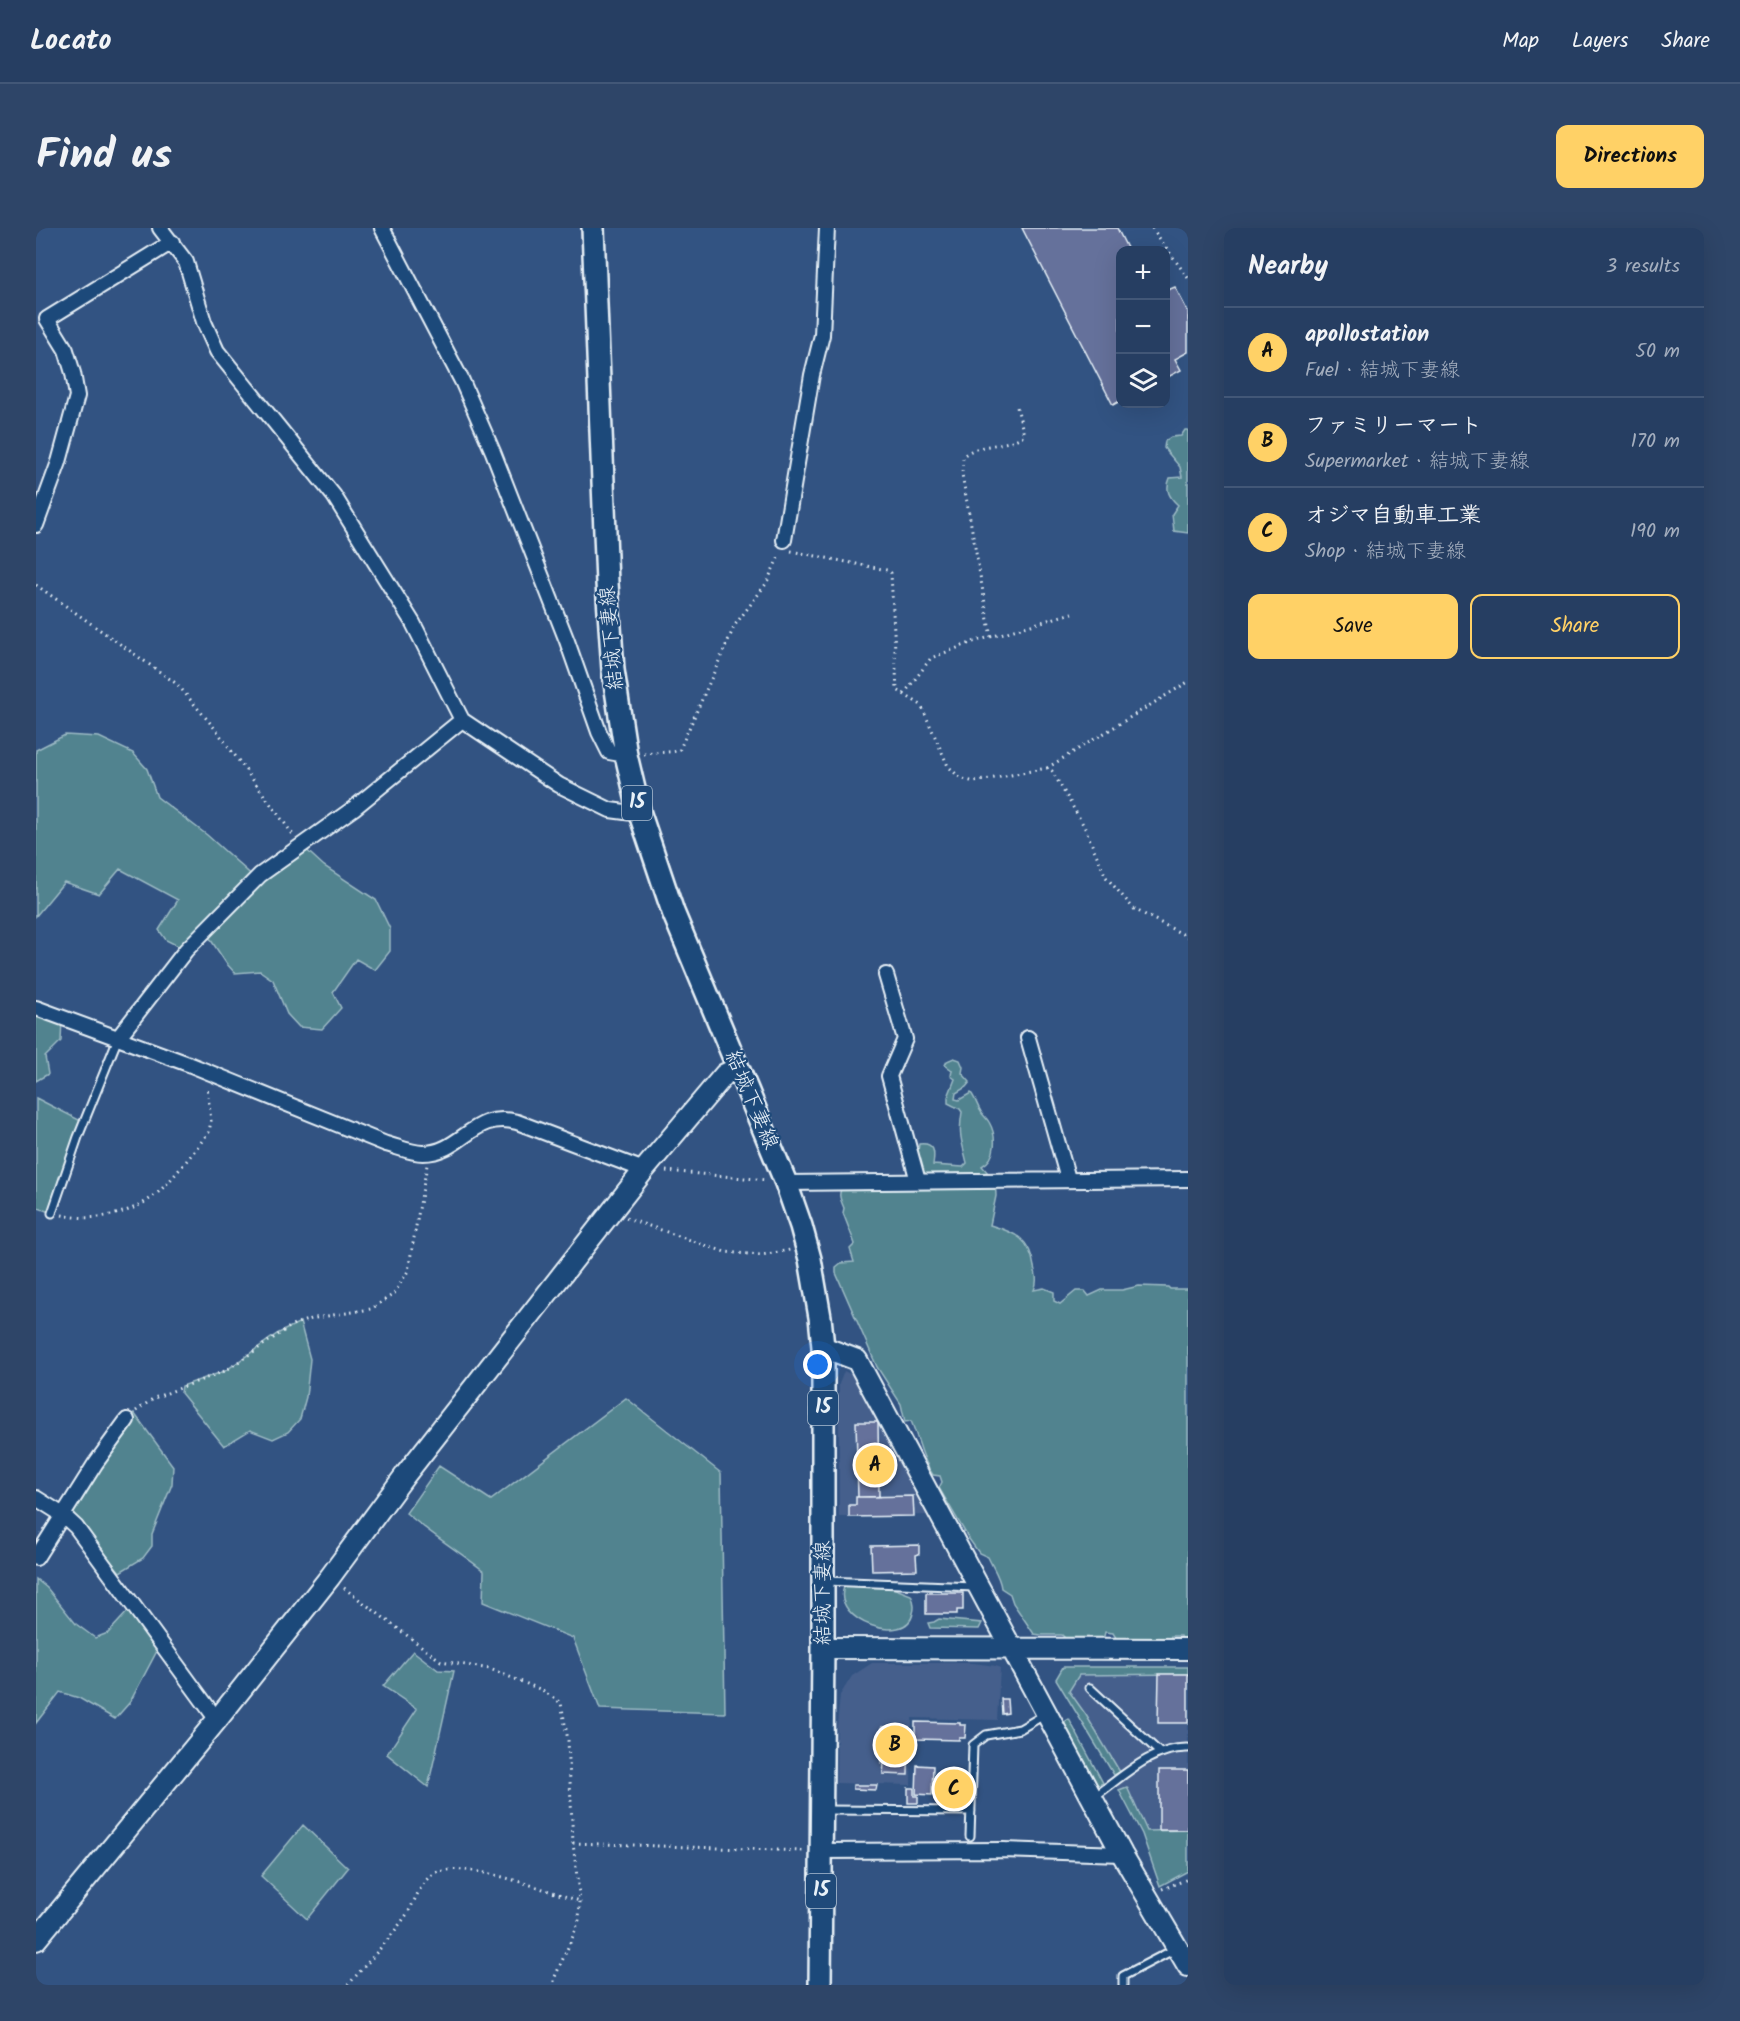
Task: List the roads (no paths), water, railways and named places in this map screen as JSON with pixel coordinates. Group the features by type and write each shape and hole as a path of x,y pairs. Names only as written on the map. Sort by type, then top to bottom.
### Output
{"main road":[{"name":"結城下妻線","path":"593,228 607,583 613,670 626,755 640,814 674,912 786,1183 806,1247 818,1299 823,1347 820,1985"}],"street":[{"path":"160,228 186,262 204,322 217,351 334,496 413,623 462,720 559,785 610,810 640,814"},
{"path":"382,228 462,381 494,452 567,641 599,732 609,752 626,755"},
{"path":"784,540 812,375 822,335 827,228"},
{"path":"36,525 59,462 76,396 73,373 66,350 47,319 172,242"},
{"path":"118,1038 186,950 261,875 354,808 462,720"},
{"path":"886,975 904,1038 889,1076 918,1181"},
{"path":"36,1008 204,1070 387,1144 414,1152 431,1152 442,1149 489,1120 499,1118 518,1122 644,1170"},
{"path":"1028,1038 1068,1179"},
{"path":"36,1940 217,1720 330,1577 406,1474 644,1170 725,1074 738,1068"},
{"path":"786,1183 1188,1179"},
{"path":"823,1347 857,1360 1122,1854 1188,1966"},
{"path":"36,1558 100,1456 127,1420"},
{"path":"36,1498 63,1515 76,1527 217,1720"},
{"path":"823,1648 1188,1649"},
{"path":"822,1851 1002,1850 1122,1854"}],"lane":[{"path":"52,1213 78,1137 118,1038"},
{"path":"823,1581 980,1587"},
{"path":"1090,1688 1160,1752"},
{"path":"970,1836 973,1745 986,1735 1020,1729 1046,1713"},
{"path":"1092,1798 1160,1752 1177,1747 1188,1748"},
{"path":"822,1810 971,1811"},
{"path":"1123,1985 1123,1976 1177,1948"}],"place":[{"name":"apollostation","path":"875,1465"},
{"name":"ファミリーマート","path":"895,1745"},
{"name":"オジマ自動車工業","path":"954,1789"}]}
